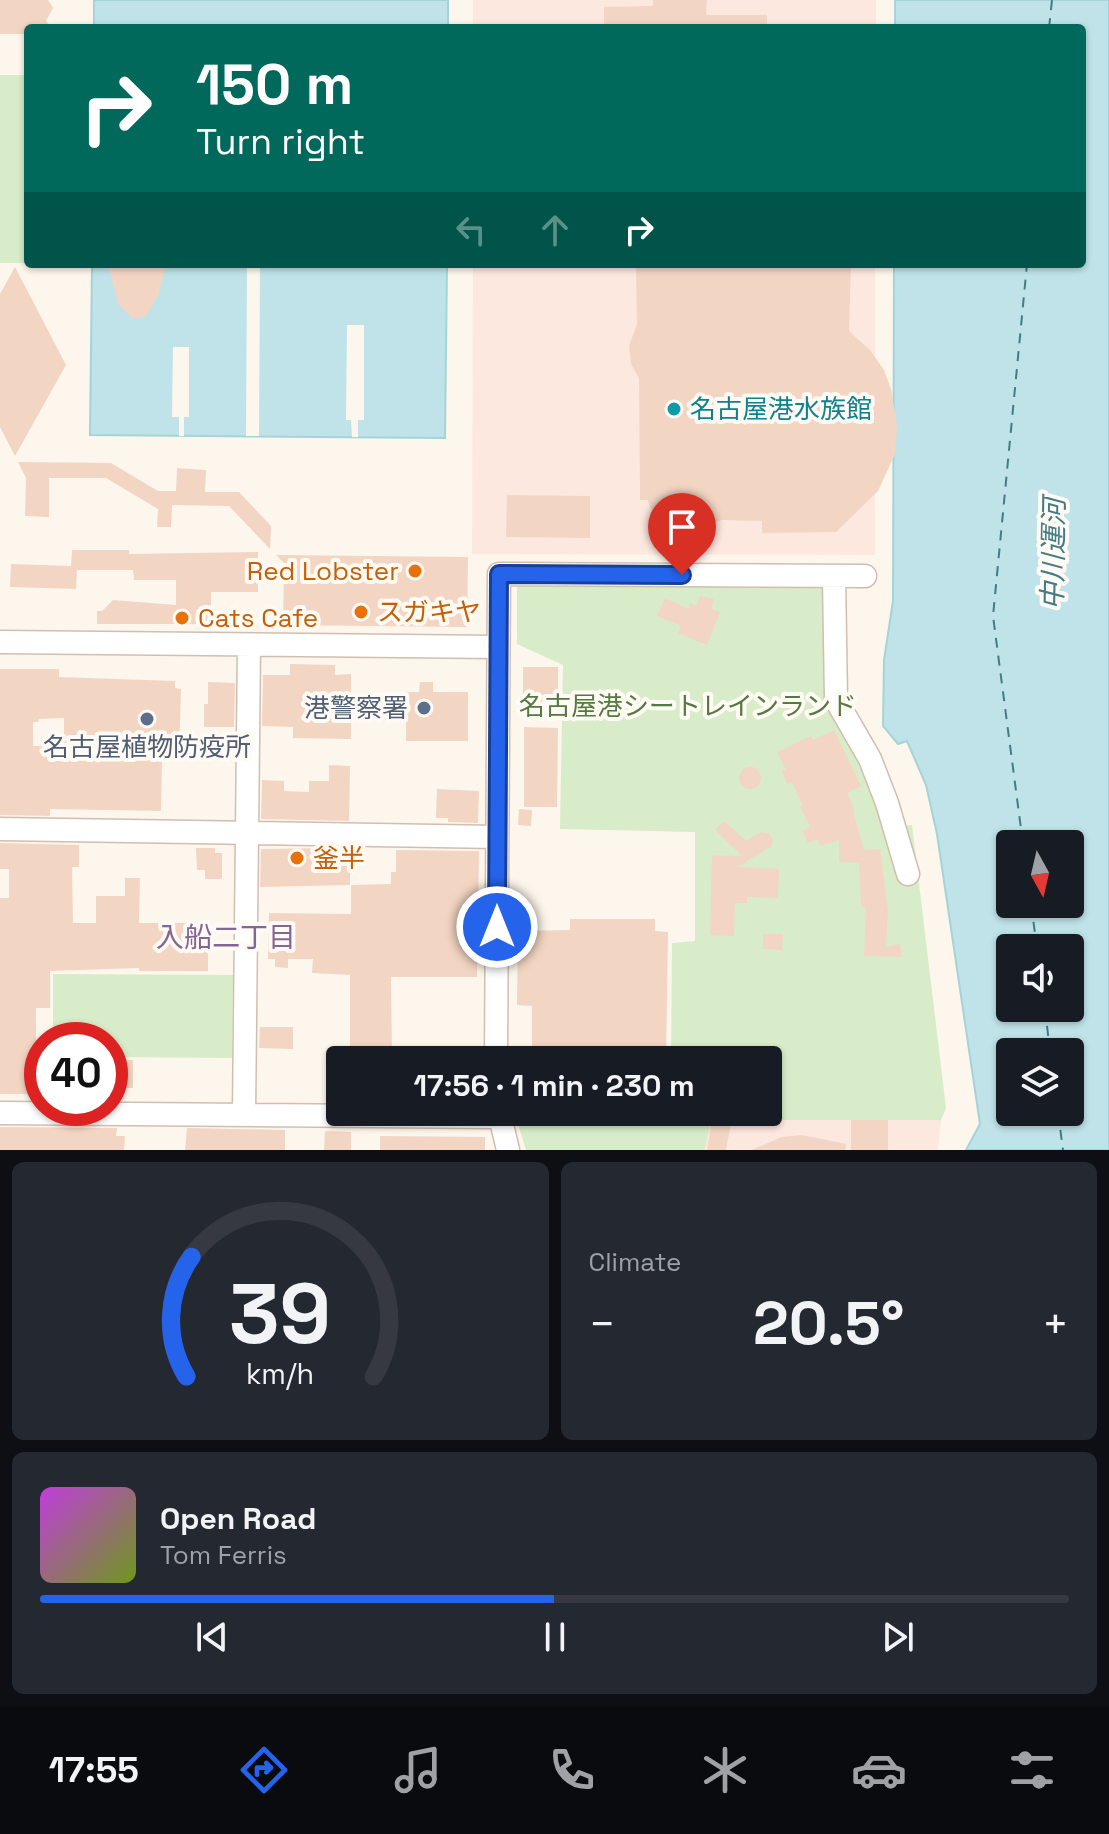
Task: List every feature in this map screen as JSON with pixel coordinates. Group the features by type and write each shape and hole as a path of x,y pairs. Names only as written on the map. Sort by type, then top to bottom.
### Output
{"street":[{"path":"496,1046 499,574 865,576"},
{"path":"834,576 836,700 870,759 908,874"},
{"path":"0,642 498,647"},
{"path":"244,1115 249,645"},
{"path":"0,829 497,837"},
{"path":"0,1113 326,1115"},
{"path":"502,1126 508,1150"}],"shaded area":[{"path":"473,0 876,0 876,24 473,24"},
{"name":"名古屋港水族館","path":"473,268 875,268 875,555 472,554"},
{"path":"782,1120 941,1120 938,1150 705,1150 709,1126 782,1126"}],"green space":[{"path":"0,75 24,75 24,263 0,263"},
{"name":"名古屋港シートレインランド","path":"517,580 825,581 827,697 896,826 912,825 946,1108 941,1120 782,1120 782,1046 671,1046 672,943 695,941 695,832 560,829 563,665 517,644"},
{"path":"53,974 233,975 232,1058 128,1057 128,1022 53,1022"},
{"name":"名古屋港シートレインランド","path":"519,1126 710,1126 705,1150 526,1150"}],"water":[{"path":"94,0 448,0 448,24 94,24"},
{"name":"中川運河","path":"895,0 1109,0 1109,1150 966,1150 980,1124 937,834 926,785 907,741 898,744 883,726 884,660 893,601 894,268 1086,268 1086,24 895,24"},
{"path":"92,268 447,268 445,438 90,435"}],"pier":[{"path":"247,268 260,268 259,436 246,436"},
{"path":"347,325 364,325 364,420 358,420 358,437 352,437 351,420 346,420"},
{"path":"173,347 189,347 189,417 184,417 184,436 179,436 179,417 172,417"}],"building":[{"path":"0,0 48,0 53,8 46,21 48,24 24,24 24,34 0,34"},
{"path":"653,0 707,0 706,15 767,15 767,24 604,24 604,7 653,6"},
{"path":"15,267 66,365 15,456 0,427 0,294"},
{"path":"109,268 165,268 158,296 146,316 133,319 118,304"},
{"path":"636,268 851,268 849,331 870,350 884,370 891,389 897,426 895,454 878,491 836,532 762,533 762,521 722,520 712,524 700,520 675,523 659,517 648,500 640,500 639,378 631,364 629,346 637,324"},
{"path":"18,462 111,463 158,491 176,491 177,468 206,470 205,492 239,492 271,526 270,549 229,506 172,505 171,527 157,527 158,509 106,478 49,478 49,517 25,516 26,478"},
{"path":"507,495 590,496 590,538 506,537"},
{"path":"72,550 129,550 129,554 258,552 258,592 211,592 211,624 97,624 97,611 102,611 113,600 176,605 176,580 134,580 133,570 77,570 76,589 10,587 11,564 71,566"},
{"path":"276,555 468,557 467,627 283,625 284,563"},
{"path":"700,596 714,599 711,609 720,612 707,645 678,633 681,626 657,616 665,598 688,609 690,603 697,606"},
{"path":"290,664 335,665 335,675 351,674 351,739 293,738 293,727 262,726 263,675 290,675"},
{"path":"523,667 558,667 558,703 523,703"},
{"path":"0,669 59,669 59,677 175,681 175,688 181,689 179,761 162,760 161,811 50,809 50,816 0,815","holes":["64,718 64,746 33,746 33,722"]},
{"path":"208,682 235,683 234,727 204,727"},
{"path":"420,682 433,682 433,692 468,692 468,741 406,741 406,692 419,692"},
{"path":"524,727 558,728 557,807 524,807"},
{"path":"834,730 861,786 847,793 855,810 864,850 880,849 888,912 886,947 900,944 902,957 864,956 866,908 861,907 859,863 839,862 839,840 820,846 818,839 808,843 802,831 810,827 800,807 803,806 792,782 787,784 781,770 786,770 777,752 811,736 813,740"},
{"path":"329,765 350,766 349,821 261,819 262,780 284,781 284,791 309,792 309,781 329,781"},
{"path":"750,767 758,770 761,778 758,786 750,789 742,786 739,778 742,770"},
{"path":"437,789 479,791 478,823 448,822 448,818 436,818"},
{"path":"519,809 532,810 531,826 518,825"},
{"path":"724,821 746,841 762,832 770,834 773,840 771,847 737,867 779,869 778,898 747,897 747,903 735,903 734,936 710,935 712,855 742,856 715,830"},
{"path":"0,843 79,845 79,867 72,867 73,923 96,923 96,896 125,896 125,878 140,878 139,923 208,923 208,971 139,971 139,968 50,971 50,1008 36,1008 36,1022 24,1022 24,1094 0,1094 0,898 9,898 9,869 0,869"},
{"path":"196,848 215,848 215,853 222,853 222,879 205,879 205,870 197,870"},
{"path":"340,848 340,858 350,858 350,885 260,887 261,849"},
{"path":"396,850 479,851 477,977 391,977 392,1046 350,1046 350,975 312,973 313,959 288,959 288,968 275,967 275,959 268,959 269,913 351,914 351,885 391,884 391,872 396,872"},
{"path":"570,919 655,919 655,931 668,932 666,1046 532,1046 532,1006 517,1005 518,931 570,930"},
{"path":"763,934 783,934 782,950 763,949"},
{"path":"260,1027 293,1027 293,1049 259,1048"},
{"path":"128,1060 133,1060 133,1088 128,1088"},
{"path":"851,1120 888,1120 888,1150 851,1150"},
{"path":"711,1126 730,1126 726,1150 707,1150"},
{"path":"0,1127 117,1128 116,1136 125,1136 124,1150 0,1150"},
{"path":"187,1128 285,1130 285,1150 185,1150"},
{"path":"325,1131 351,1132 351,1150 324,1150"},
{"path":"802,1135 846,1144 845,1150 751,1150 782,1137"},
{"path":"380,1136 485,1137 485,1150 380,1150"}],"ferry route":[{"path":"1049,24 1052,0"},
{"path":"1021,830 993,616 1027,268"},
{"path":"1033,918 1035,934"},
{"path":"1047,1022 1048,1038"},
{"path":"1060,1126 1063,1150"}],"place":[{"name":"名古屋港水族館","path":"674,409"},
{"name":"Red Lobster","path":"415,571"},
{"name":"スガキヤ","path":"361,612"},
{"name":"Cats Cafe","path":"182,618"},
{"name":"港警察署","path":"424,708"},
{"name":"名古屋植物防疫所","path":"147,719"},
{"name":"釜半","path":"297,858"}],"district":[{"name":"入船二丁目","path":"226,937"}],"route":[{"path":"497,927 499,574 682,575"}]}
